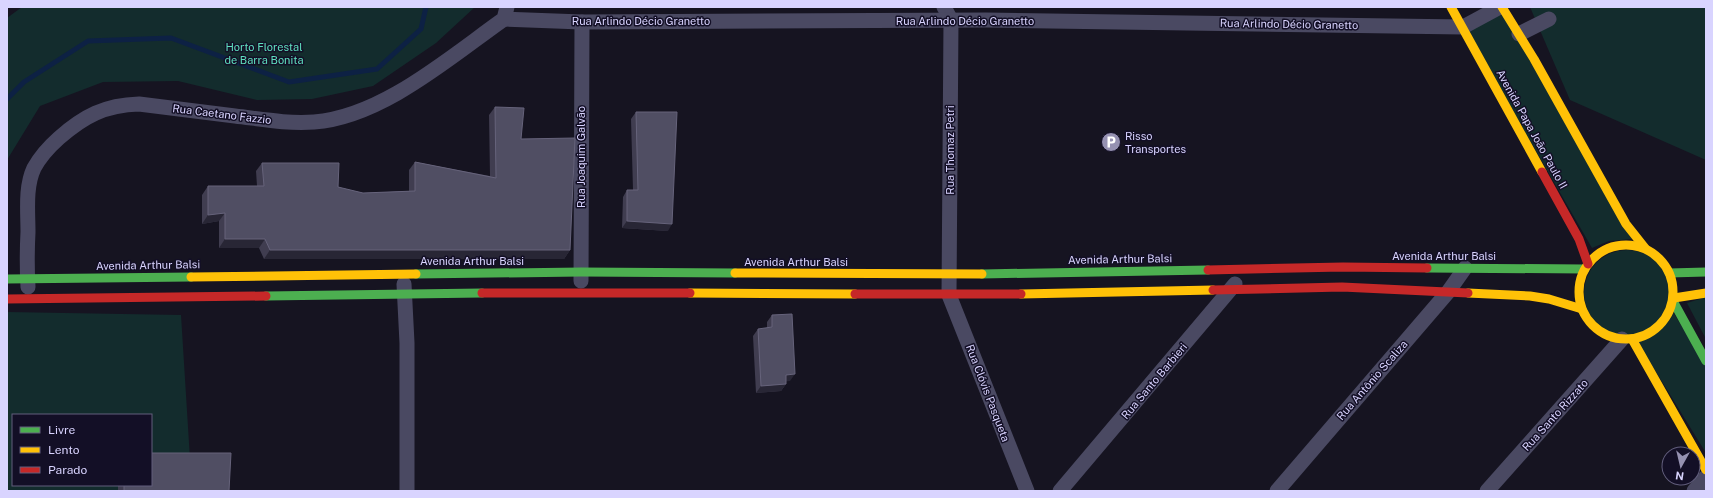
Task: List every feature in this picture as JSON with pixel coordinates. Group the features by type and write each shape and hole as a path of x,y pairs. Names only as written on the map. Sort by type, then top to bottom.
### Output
{"main road":[{"name":"Avenida Papa João Paulo II","path":"1451,7 1578,238 1587,266"},
{"path":"1501,7 1519,34 1626,224 1645,248 1658,256 1669,273 1673,283 1673,300 1669,313 1660,326 1647,335 1627,339 1602,332 1590,322 1582,309 1579,293 1581,278 1587,266 1599,253 1614,246 1629,245 1645,248"},
{"name":"Avenida Arthur Balsi","path":"7,299 581,292 834,284 949,273 1245,268 1465,268 1587,266"},
{"name":"Avenida Arthur Balsi","path":"7,279 581,272 834,284 949,295 1342,287 1530,296 1549,299 1582,309"},
{"path":"1669,273 1706,272"},
{"path":"1673,300 1706,293"},
{"path":"1673,300 1706,361"},
{"path":"1627,339 1706,470"}],"street":[{"path":"1462,27 1501,7"},
{"name":"Rua Arlindo Décio Granetto","path":"506,13 582,22 948,14 1462,27"},
{"name":"Rua Caetano Fazzio","path":"28,298 28,200 30,181 34,168 50,146 71,128 90,115 123,105 139,104 287,123 315,122 344,116 375,104 413,85 506,13"},
{"name":"Rua Thomaz Petri","path":"948,14 949,295"},
{"path":"1519,34 1549,19"},
{"name":"Rua Joaquim Galvão","path":"581,292 582,22"},
{"name":"Rua Santo Barbieri","path":"1060,491 1232,289 1245,268"},
{"name":"Rua Antônio Scaliza","path":"1277,491 1448,292 1465,268"},
{"path":"404,274 407,342 407,491"},
{"name":"Rua Clóvis Pasqueta","path":"949,295 1027,491"},
{"name":"Rua Santo Rizzato","path":"1487,491 1627,339"},
{"path":"1694,491 1706,477"}],"green space":[{"name":"Horto Florestal de Barra Bonita","path":"22,7 475,7 436,43 373,86 312,99 257,100 178,81 103,82 40,106 7,160 7,18"},
{"path":"1530,7 1706,7 1706,160 1570,100"},
{"path":"1501,8 1632,239 1609,241 1592,248 1465,28"},
{"path":"1627,250 1644,253 1658,262 1667,276 1670,293 1667,310 1658,324 1644,333 1627,336 1610,333 1596,324 1587,310 1584,293 1587,276 1596,262 1610,253"},
{"path":"1706,297 1706,339 1687,303"},
{"path":"7,312 181,315 192,491 7,491"},
{"path":"1673,312 1706,366 1706,453 1637,341 1658,330"}],"building":[{"path":"495,107 524,108 521,139 575,138 570,250 270,250 265,239 225,239 225,213 208,215 208,186 264,186 262,163 339,163 338,187 363,193 415,191 415,162 496,178"},
{"path":"636,112 677,112 672,224 627,221 627,190 638,190"},
{"path":"792,314 795,374 786,375 786,384 761,386 758,329 772,327 772,315"},
{"path":"152,453 231,453 229,491 124,491 124,486 152,486"}],"waterway":[{"path":"7,99 24,82 88,41 171,38 289,82 377,69 421,29 426,7"}],"traffic: fast":[{"path":"1427,268 1585,269"},
{"path":"982,274 1208,270"},
{"path":"416,274 581,272 735,273"},
{"path":"1669,273 1706,272"},
{"path":"7,279 191,277"},
{"path":"266,296 482,293"},
{"path":"1673,301 1706,361"}],"traffic: slow":[{"path":"1451,7 1542,172"},
{"path":"1502,7 1534,59 1626,224 1645,248"},
{"path":"1626,245 1644,249 1659,259 1669,274 1673,292 1669,310 1659,325 1644,335 1626,339 1608,335 1593,325 1583,310 1579,292 1583,274 1593,259 1608,249 1626,245"},
{"path":"735,273 982,274"},
{"path":"191,277 416,274"},
{"path":"1021,294 1213,290"},
{"path":"690,293 855,294"},
{"path":"1468,293 1530,296 1549,299 1582,309"},
{"path":"1674,298 1706,293"},
{"path":"1632,339 1706,470"}],"traffic: jam":[{"path":"1542,172 1579,239 1588,264"},
{"path":"1208,270 1343,267 1427,268"},
{"path":"1213,290 1342,287 1468,293"},
{"path":"482,293 690,293"},
{"path":"855,294 1021,294"},
{"path":"7,299 266,296"}],"place":[{"name":"Risso Transportes","path":"1111,142"}]}
